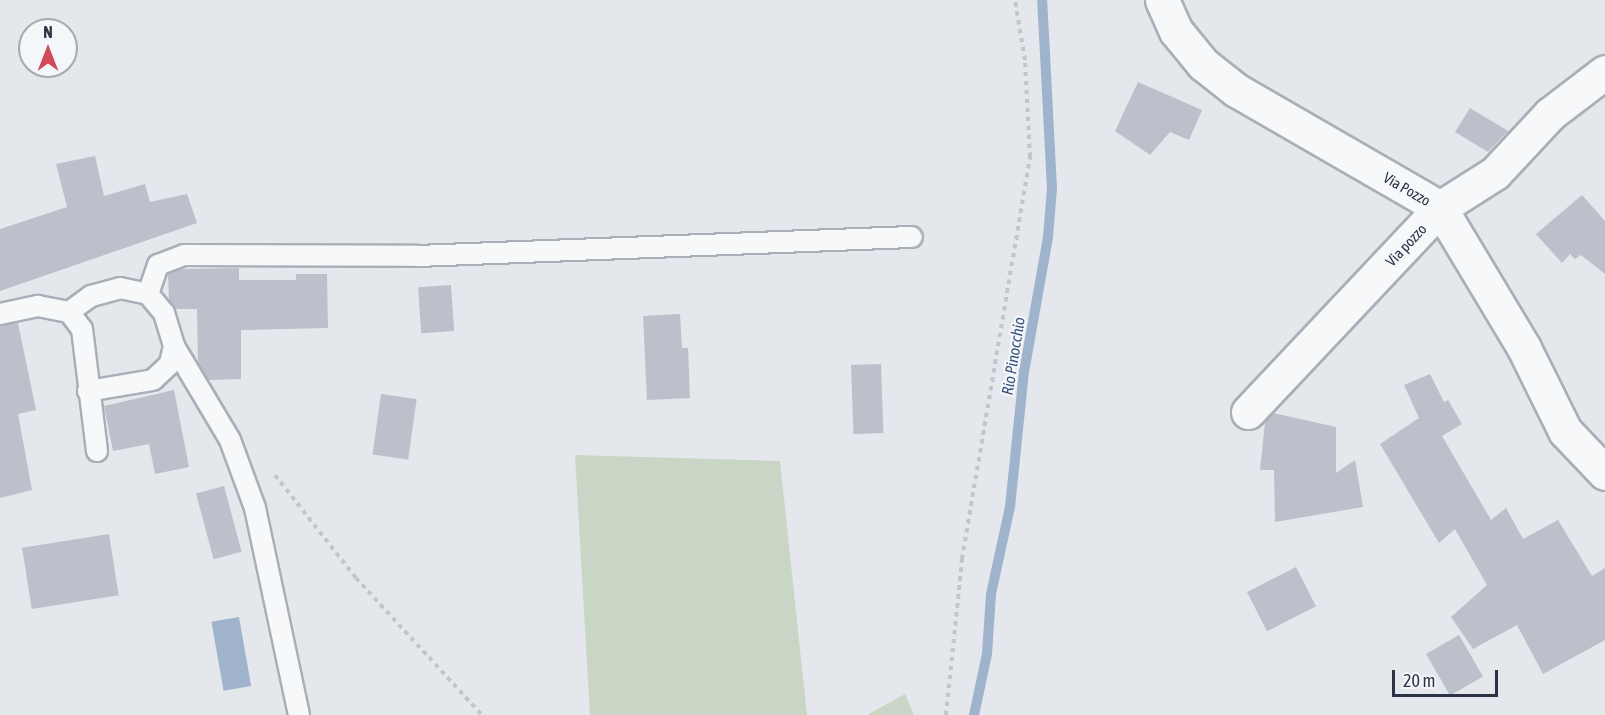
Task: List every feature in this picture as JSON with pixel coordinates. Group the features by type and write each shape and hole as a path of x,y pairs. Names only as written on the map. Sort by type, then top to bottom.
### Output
{"street":[{"name":"Via Pozzo","path":"1162,0 1176,31 1203,64 1236,90 1440,208 1524,348 1565,431 1605,473"},
{"name":"Via pozzo","path":"1248,412 1440,208 1495,173 1550,114 1605,72"}],"lane":[{"path":"148,294 158,265 184,255 417,256 912,237"},
{"path":"69,312 91,296 120,288 148,294 164,313 174,346 230,440 255,508 299,715"},
{"path":"0,314 38,306 69,312 82,329 97,451"},
{"path":"88,391 153,380 170,364 174,346"}],"path":[{"path":"946,715 962,559 1030,158 1025,60 1015,0"},
{"path":"267,465 356,578 482,715"}],"green space":[{"path":"575,455 780,461 807,715 590,715"},
{"path":"905,694 914,715 867,715"}],"water":[{"path":"239,617 251,686 224,691 211,622"}],"building":[{"path":"1138,82 1202,110 1189,140 1170,132 1150,155 1115,131"},
{"path":"1470,108 1508,131 1488,152 1455,132"},
{"path":"95,156 104,196 145,184 150,202 187,194 197,223 0,291 0,229 67,207 56,164"},
{"path":"1582,195 1605,221 1605,274 1581,255 1575,259 1570,254 1562,263 1536,234"},
{"path":"239,268 239,280 296,280 296,274 327,274 328,328 241,330 241,379 208,380 198,362 197,309 175,309 169,300 168,274 181,269"},
{"path":"451,285 454,331 421,333 418,287"},
{"path":"680,314 682,348 688,348 690,398 647,400 643,316"},
{"path":"18,323 36,410 18,414 32,490 0,498 0,326"},
{"path":"881,364 883,433 853,434 851,365"},
{"path":"1430,374 1444,402 1448,400 1462,424 1442,436 1491,520 1506,508 1523,539 1558,520 1592,576 1605,568 1605,640 1543,674 1517,625 1473,649 1451,617 1487,585 1455,529 1439,543 1380,444 1419,418 1404,385"},
{"path":"174,390 189,467 155,474 149,444 113,451 104,406"},
{"path":"381,394 417,399 408,459 373,454"},
{"path":"1273,413 1336,427 1336,473 1355,460 1363,507 1275,522 1274,470 1260,470 1265,422"},
{"path":"224,486 242,552 214,559 196,494"},
{"path":"109,534 119,595 32,609 22,548"},
{"path":"1296,567 1316,606 1267,631 1247,592"},
{"path":"1459,635 1483,677 1450,696 1426,654"}],"waterway":[{"name":"Rio Pinocchio","path":"974,715 987,654 991,594 1010,507 1024,372 1048,237 1052,188 1042,0"}]}
